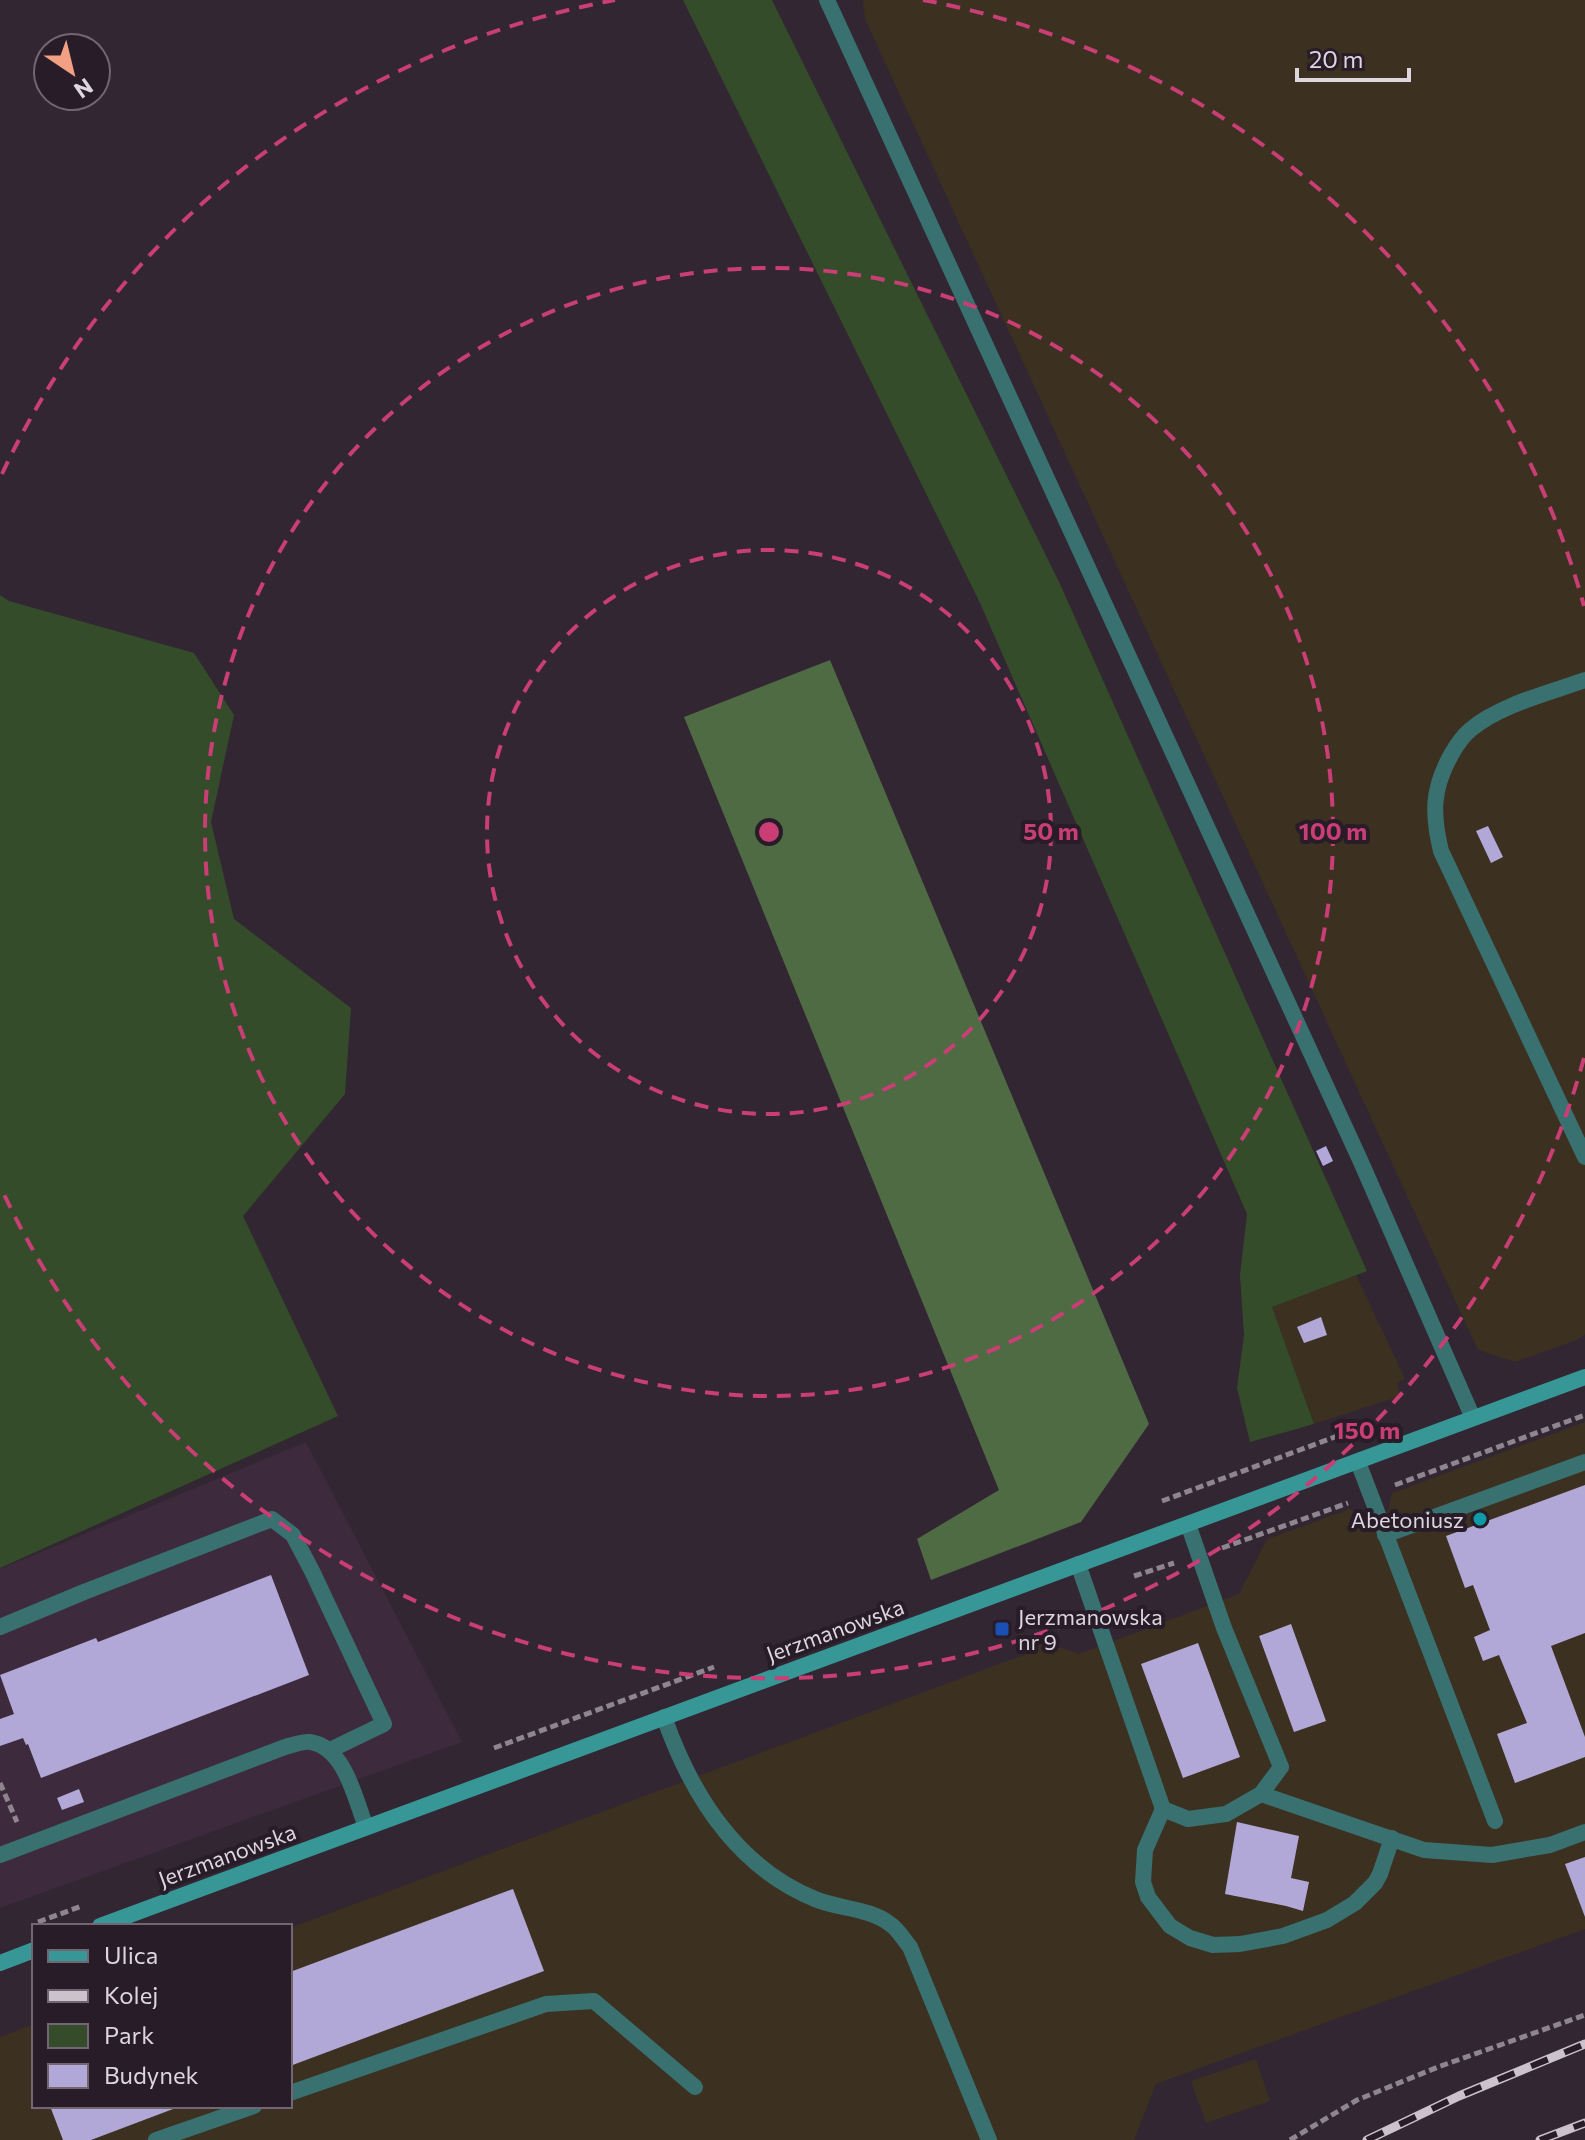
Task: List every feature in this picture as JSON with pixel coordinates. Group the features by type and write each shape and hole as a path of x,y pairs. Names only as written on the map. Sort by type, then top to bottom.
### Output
{"street":[{"name":"Jerzmanowska","path":"105,1924 1585,1377"},
{"path":"0,1963 32,1951"}],"lane":[{"path":"827,0 1361,1162 1473,1418"},
{"path":"1585,680 1500,711 1469,730 1442,771 1435,796 1435,825 1441,851 1585,1157"},
{"path":"1358,1462 1495,1821"},
{"path":"1385,1535 1585,1462"},
{"path":"0,1627 272,1519 293,1535 384,1724 330,1750"},
{"path":"1163,1809 1188,1819 1226,1814 1261,1794 1281,1767 1224,1628 1188,1524"},
{"path":"1078,1564 1163,1809 1145,1850 1143,1882 1148,1897 1170,1926 1190,1938 1213,1945 1240,1944 1283,1936 1327,1920 1355,1903 1375,1883 1392,1838"},
{"path":"664,1717 713,1818 749,1858 784,1885 818,1901 873,1915 891,1924 910,1947 989,2140"},
{"path":"0,1855 285,1747 306,1742 330,1750 340,1763 366,1827"},
{"path":"1261,1794 1424,1850 1492,1855 1550,1845 1585,1832"},
{"path":"292,2092 546,2004 594,2001 695,2087"},
{"path":"156,2140 248,2108"}],"path":[{"path":"0,1783 3,1798 27,1845"},
{"path":"1290,2140 1357,2100 1438,2067 1585,2015"}],"shaded area":[{"path":"863,0 1585,0 1585,1334 1577,1340 1515,1362 1478,1350 865,19"},
{"path":"1356,1275 1405,1379 1397,1383 1401,1396 1314,1424 1272,1307"},
{"path":"1585,1422 1585,1929 1156,2084 1134,2140 0,2140 0,2037 32,2025 32,2108 292,2108 292,1927 1026,1654 1019,1633 1079,1654 1239,1594 1267,1539 1350,1509 1368,1520 1388,1511 1392,1493"},
{"path":"306,1442 462,1742 0,1908 0,1569"},
{"path":"1256,2059 1270,2101 1206,2123 1191,2081"}],"green space":[{"path":"683,0 772,0 1060,584 1367,1271 1272,1307 1314,1424 1250,1442 1237,1388 1244,1335 1240,1275 1247,1214 980,603"},
{"path":"0,595 9,601 194,653 234,715 211,822 234,919 351,1008 345,1094 243,1216 338,1416 0,1568"},
{"path":"830,660 1149,1424 1081,1522 931,1580 917,1539 999,1490 684,717"}],"building":[{"path":"1488,826 1503,857 1491,863 1476,831"},
{"path":"1326,1146 1333,1161 1323,1166 1316,1151"},
{"path":"1321,1317 1327,1335 1304,1343 1297,1327"},
{"path":"1585,1485 1585,1633 1551,1646 1585,1737 1585,1757 1515,1783 1497,1734 1527,1723 1499,1655 1483,1661 1474,1637 1490,1630 1473,1585 1465,1588 1446,1536"},
{"path":"271,1575 309,1675 41,1778 23,1738 0,1746 0,1719 14,1714 0,1675 96,1638 98,1642"},
{"path":"1291,1624 1326,1721 1294,1732 1259,1636"},
{"path":"1198,1643 1240,1757 1183,1778 1141,1664"},
{"path":"79,1789 84,1802 62,1810 57,1798"},
{"path":"1237,1822 1299,1836 1291,1878 1309,1882 1303,1911 1225,1894"},
{"path":"1585,1857 1585,1917 1565,1864"},
{"path":"513,1889 544,1971 292,2065 292,1971"},
{"path":"51,2108 176,2108 91,2140 63,2140"}],"railway":[{"path":"1367,2140 1459,2096 1585,2044"},
{"path":"1540,2140 1585,2123"}],"place":[{"name":"Abetoniusz","path":"1480,1519"},
{"name":"Jerzmanowska nr 9","path":"1002,1629"}]}
